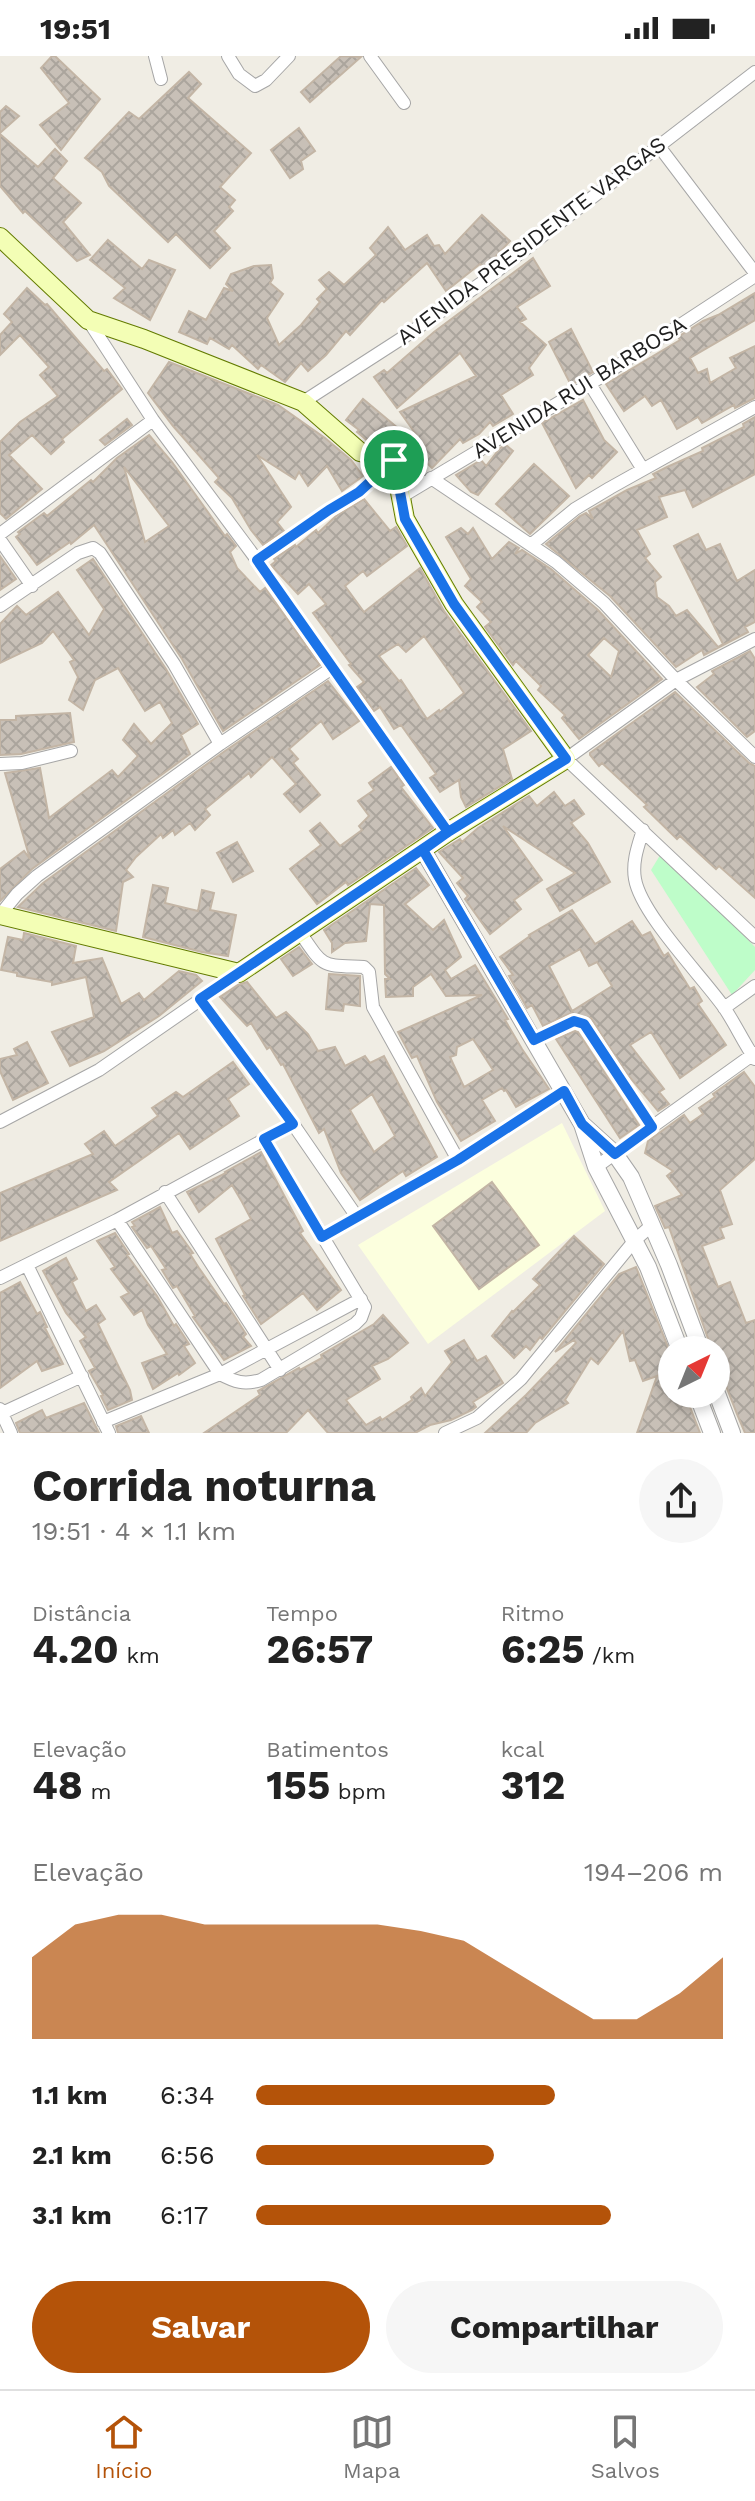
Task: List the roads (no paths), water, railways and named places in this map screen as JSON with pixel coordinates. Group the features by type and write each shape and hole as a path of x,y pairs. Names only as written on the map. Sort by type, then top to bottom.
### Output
{"main road":[{"path":"0,237 88,320 303,402 360,452 394,460 405,519 454,604 566,759 448,832 239,973 0,915"}],"street":[{"path":"155,56 161,79"},
{"path":"228,56 239,74 255,86 266,80 289,56"},
{"path":"370,56 404,103"},
{"name":"AVENIDA PRESIDENTE VARGAS","path":"303,402 480,284 755,72"},
{"path":"658,145 755,275"},
{"name":"AVENIDA RUI BARBOSA","path":"401,497 590,384 755,275"},
{"path":"88,320 153,420 257,560 448,832"},
{"path":"590,384 642,468"},
{"path":"532,544 575,509 642,468 755,407"},
{"path":"0,534 153,420"},
{"path":"257,560 359,492 394,460"},
{"path":"431,478 532,544 604,603 676,680 755,757"},
{"path":"0,540 32,586"},
{"path":"0,606 78,553 93,548 100,553 174,664 220,744"},
{"path":"755,639 676,680 566,759 755,937"},
{"path":"0,915 37,876 220,744 332,668"},
{"path":"0,764 22,763 71,751"},
{"path":"596,1167 754,1056 724,1008 649,912 638,890 634,876 636,852 643,830"},
{"path":"423,850 582,1124 596,1167 635,1240 674,1336"},
{"path":"299,931 320,960 329,966 364,967 369,972 373,1007 458,1160"},
{"path":"0,1122 99,1070 239,973"},
{"path":"724,1008 755,986"},
{"path":"200,999 293,1124 357,1217"},
{"path":"534,1040 574,1021 584,1024 652,1127"},
{"path":"322,1237 458,1160 564,1091"},
{"path":"0,1278 117,1220 293,1124"},
{"path":"582,1124 615,1154 631,1177 696,1336"},
{"path":"117,1220 220,1374 247,1384 280,1370 355,1324 364,1312 361,1299 264,1139"},
{"path":"165,1192 280,1370"},
{"path":"445,1433 477,1418 521,1379 635,1240 651,1226"},
{"path":"27,1265 106,1428 220,1374 361,1299"},
{"path":"11,1433 1,1412 82,1376"},
{"path":"702,1408 712,1433"},
{"path":"722,1408 732,1433"}]}
